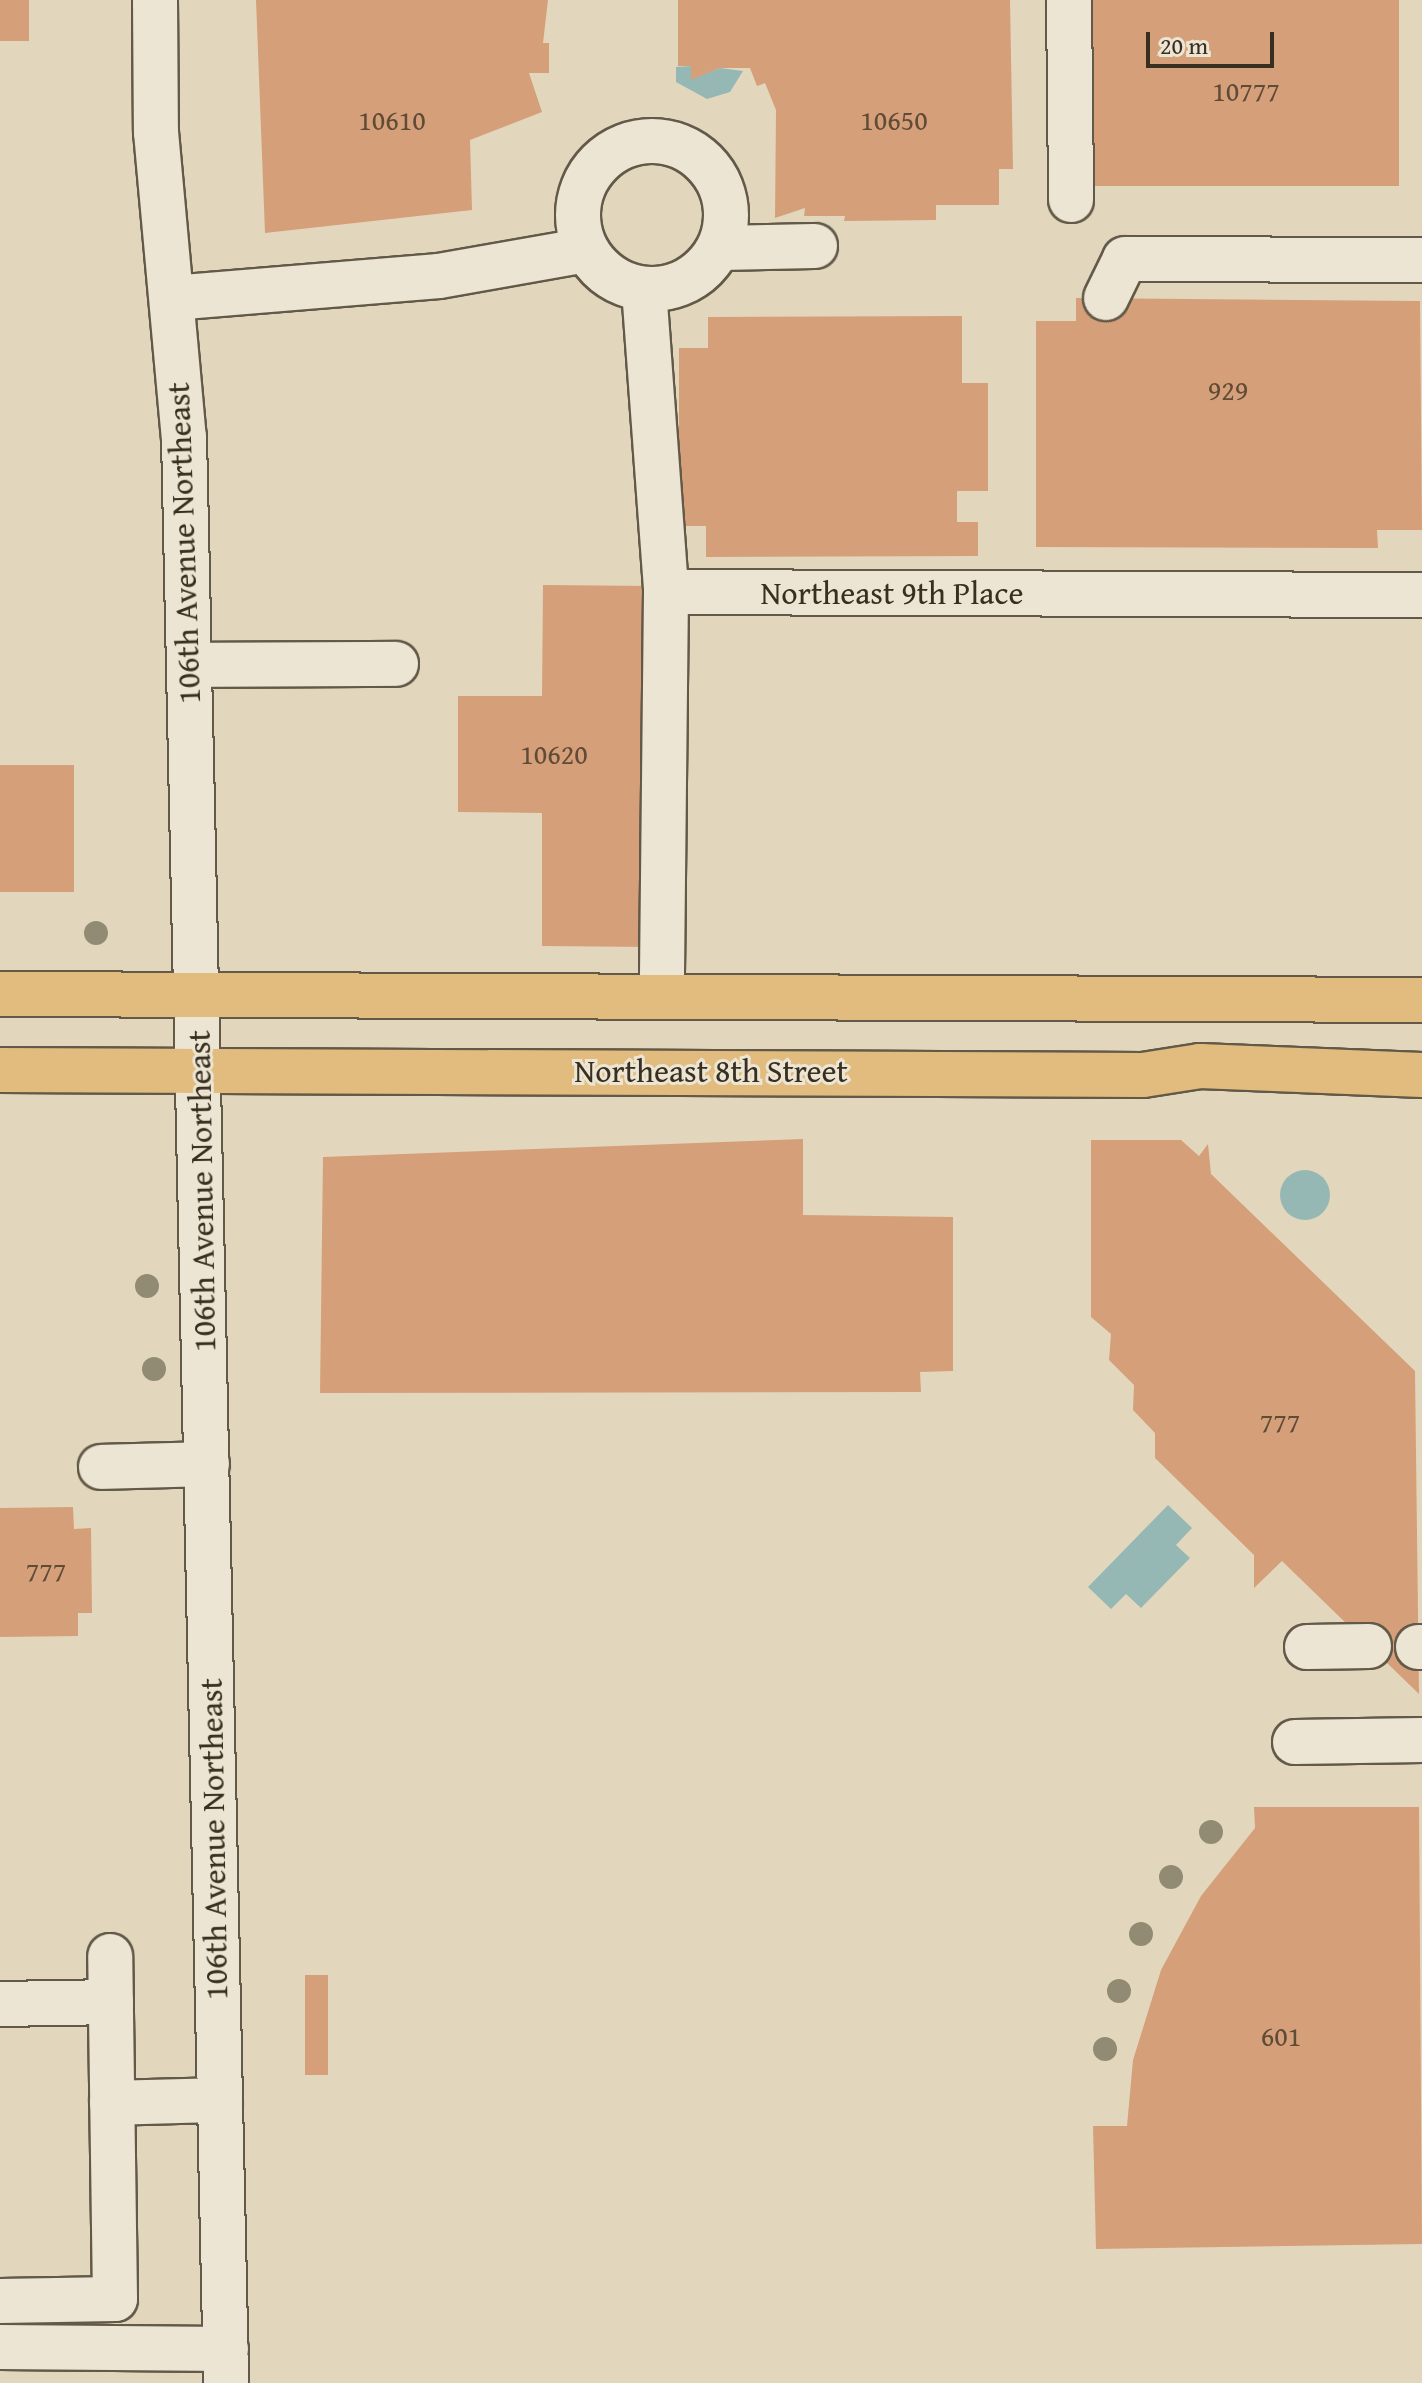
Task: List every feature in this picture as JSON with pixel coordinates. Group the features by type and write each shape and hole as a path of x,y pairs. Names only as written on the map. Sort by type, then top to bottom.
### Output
{"main road":[{"path":"0,994 1422,1000"},
{"name":"Northeast 8th Street","path":"0,1070 1143,1075 1200,1066 1422,1075"}],"street":[{"name":"106th Avenue Northeast","path":"155,0 156,132 184,437 226,2366"},
{"path":"1069,0 1071,200"},
{"path":"636,142 664,142 690,151 711,169 724,194 727,221 720,248 687,281 644,289 619,283 586,250 577,224 579,197 591,172 611,153 636,142"},
{"path":"720,248 815,246"},
{"path":"172,298 439,276 586,250"},
{"path":"1106,298 1125,259 1422,260"},
{"path":"644,289 666,592 662,997"},
{"name":"Northeast 9th Place","path":"666,592 1422,595"},
{"path":"190,665 396,664"},
{"path":"101,1467 207,1464"},
{"path":"1307,1647 1369,1646"},
{"path":"1295,1742 1422,1740"},
{"path":"0,2301 115,2299 110,1956"},
{"path":"0,2004 111,2002"},
{"path":"112,2103 220,2100"},
{"path":"0,2347 226,2366"}],"water":[{"path":"691,66 691,79 720,68 743,71 730,92 707,99 676,82 676,67"},
{"path":"1305,1170 1323,1177 1330,1195 1323,1213 1305,1220 1287,1213 1280,1195 1287,1177"},
{"path":"1168,1505 1192,1528 1176,1545 1190,1558 1141,1608 1126,1594 1111,1609 1088,1587"}],"building":[{"path":"0,0 29,0 29,41 0,41"},
{"path":"256,0 548,0 543,43 549,43 549,73 529,73 542,112 470,140 472,210 265,233"},
{"path":"678,0 1010,0 1013,169 999,169 999,205 936,205 936,220 844,221 845,216 804,216 805,208 775,218 776,110 765,83 757,86 750,68 720,68 691,80 691,66 678,66"},
{"path":"1089,0 1399,0 1399,186 1089,186"},
{"path":"1076,298 1420,301 1422,530 1377,530 1378,548 1036,547 1036,321 1076,321"},
{"path":"962,316 962,383 988,383 988,491 957,491 957,522 978,522 978,556 706,557 706,526 679,526 679,348 708,348 708,317"},
{"path":"543,585 651,586 651,947 542,946 542,813 458,812 458,696 542,696"},
{"path":"0,765 74,765 74,892 0,892"},
{"path":"803,1139 803,1215 953,1217 953,1371 920,1372 921,1392 320,1393 323,1157"},
{"path":"1091,1140 1181,1140 1199,1156 1208,1144 1211,1174 1415,1371 1419,1694 1282,1561 1254,1588 1254,1555 1155,1458 1155,1433 1133,1410 1134,1385 1109,1360 1111,1334 1091,1317"},
{"path":"73,1507 74,1529 91,1528 92,1613 78,1613 78,1636 0,1637 0,1508"},
{"path":"1254,1807 1419,1807 1422,2244 1096,2249 1093,2126 1127,2126 1133,2060 1161,1970 1201,1896 1255,1828"},
{"path":"305,1975 328,1975 328,2075 305,2075"}]}
